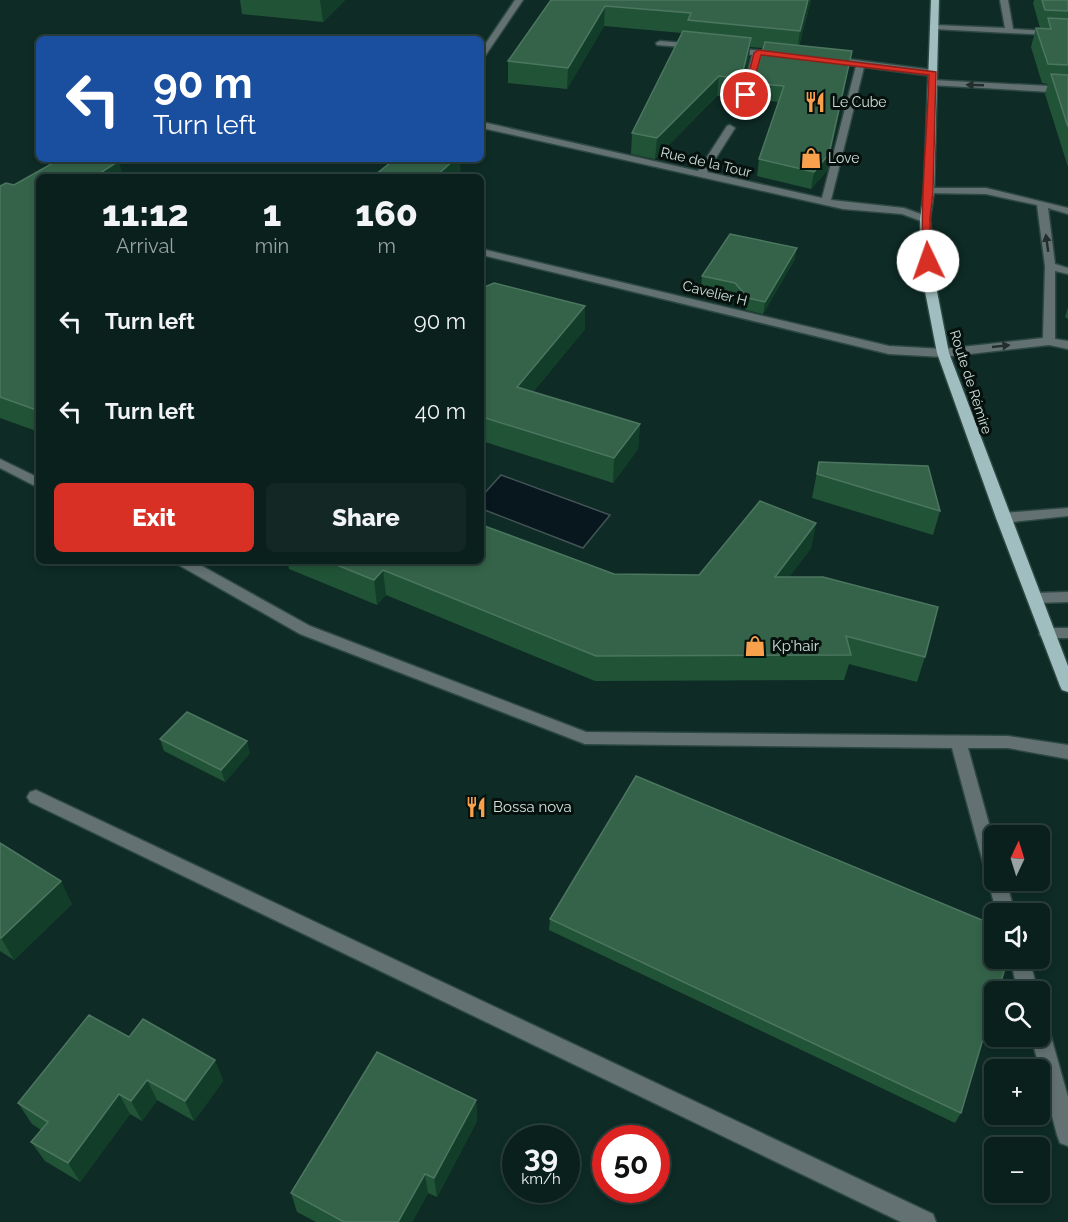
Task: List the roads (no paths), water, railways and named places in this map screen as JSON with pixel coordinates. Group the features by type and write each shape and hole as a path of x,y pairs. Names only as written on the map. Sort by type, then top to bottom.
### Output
{"main road":[{"name":"Route de Rémire","path":"935,0 929,191 925,219 929,281 943,353 1003,518 1067,681"}],"street":[{"path":"484,51 519,0"},
{"path":"1004,0 1009,31"},
{"path":"934,27 1068,34"},
{"path":"660,43 703,47"},
{"path":"725,49 792,56"},
{"path":"746,95 758,53"},
{"path":"826,60 861,63 933,78 1068,90"},
{"path":"826,202 861,63"},
{"name":"Rue de la Tour","path":"484,125 826,202 904,211 925,219"},
{"path":"700,175 730,128"},
{"path":"929,191 986,192 1042,203 1068,211"},
{"path":"1042,203 1050,266 1049,341"},
{"name":"Cavelier H","path":"484,252 889,350 943,353 1049,341 1068,345"},
{"path":"1050,266 1068,271"},
{"path":"0,464 36,482"},
{"path":"1003,518 1068,512"},
{"path":"187,564 305,630 585,738 1008,742 1068,752"},
{"path":"1034,598 1068,597"},
{"path":"1047,634 1068,633"},
{"path":"958,741 984,836"},
{"path":"36,797 925,1222"},
{"path":"1044,1047 1068,1135"}],"place":[{"name":"Le Cube","path":"815,102"},
{"name":"Love","path":"811,158"},
{"name":"Kp'hair","path":"755,646"},
{"name":"Bossa nova","path":"476,807"}]}
